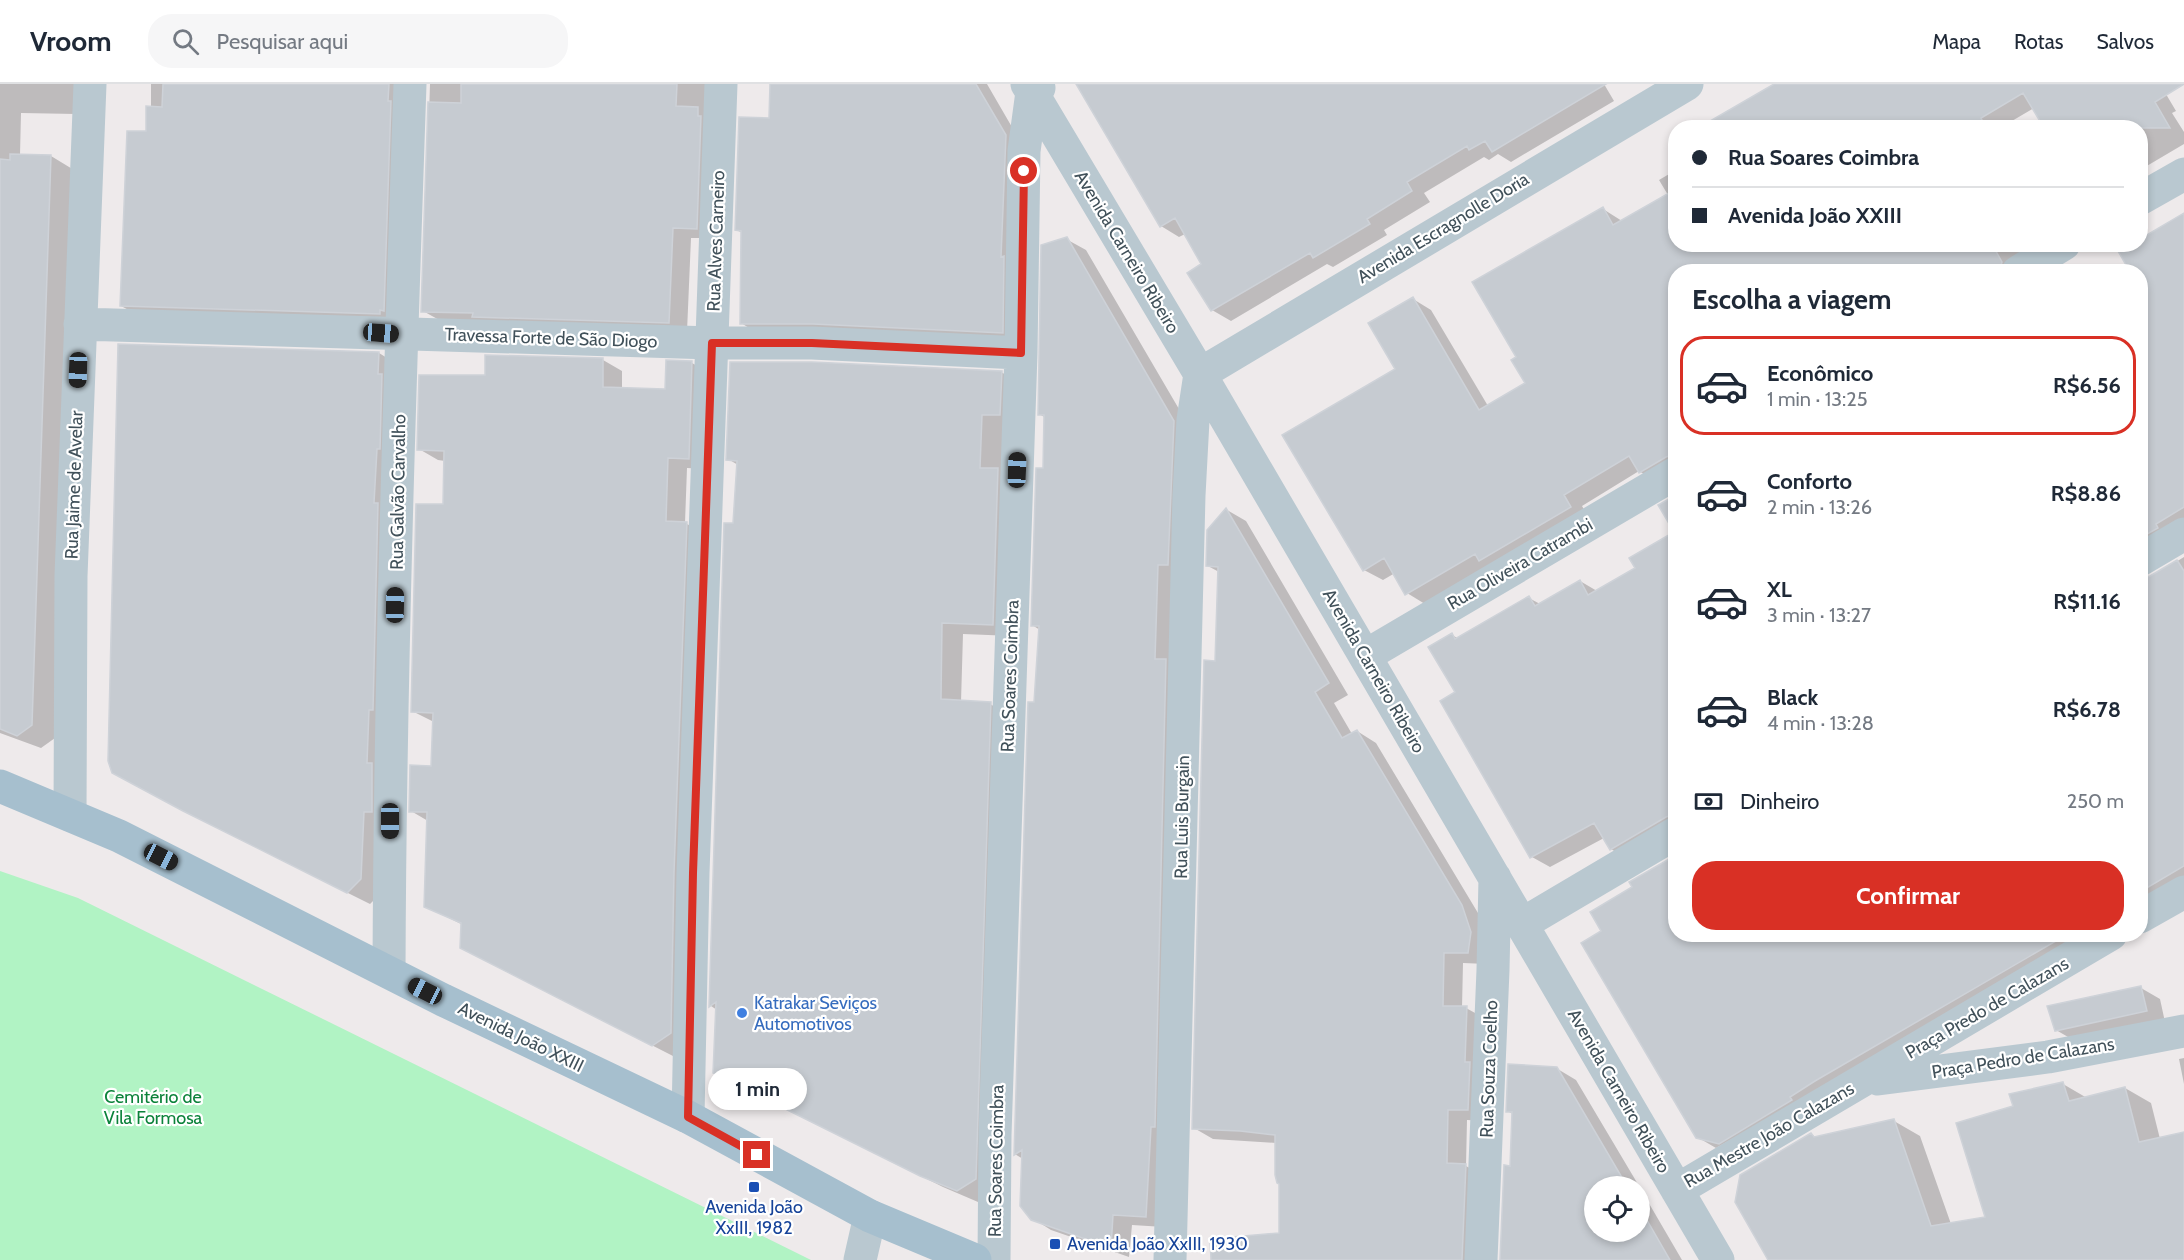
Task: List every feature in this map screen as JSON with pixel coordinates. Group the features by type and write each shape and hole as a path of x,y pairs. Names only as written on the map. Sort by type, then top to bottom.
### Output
{"main road":[{"name":"Avenida João XXIII","path":"0,786 119,836 389,972 688,1117 870,1216 975,1260"}],"street":[{"name":"Rua Jaime de Avelar","path":"70,815 71,576 90,84"},
{"name":"Rua Galvão Carvalho","path":"389,972 390,821 410,84"},
{"name":"Rua Alves Carneiro","path":"688,1117 693,873 722,84"},
{"name":"Avenida Escragnolle Doria","path":"1200,374 1687,84"},
{"name":"Avenida Carneiro Ribeiro","path":"1035,87 1200,374 1718,1260"},
{"name":"Rua Soares Coimbra","path":"994,1260 996,1123 1021,353 1024,151 1035,87"},
{"path":"2148,194 2184,174"},
{"path":"2031,264 2051,252"},
{"name":"Travessa Forte de São Diogo","path":"80,324 712,343 812,343 1021,353"},
{"name":"Rua Luis Burgain","path":"1170,1260 1189,495 1193,420 1200,374"},
{"name":"Rua Oliveira Catrambi","path":"1365,656 1668,478"},
{"path":"2148,555 2184,534"},
{"path":"1522,924 1668,838"},
{"name":"Rua Souza Coelho","path":"1481,1260 1495,878"},
{"path":"2148,912 2184,892"},
{"name":"Praça Predo de Calazans","path":"1862,1081 2097,942"},
{"name":"Praça Pedro de Calazans","path":"1862,1081 2048,1057 2184,1031"},
{"name":"Rua Mestre João Calazans","path":"1677,1190 1862,1081"},
{"path":"860,1260 870,1216"}],"green space":[{"name":"Cemitério de Vila Formosa","path":"0,871 78,898 811,1260 0,1260"}],"building":[{"path":"163,84 389,84 388,101 391,101 384,311 380,310 380,314 120,306 127,131 146,131 146,106 162,107"},
{"path":"461,84 677,84 676,106 698,107 698,116 701,116 697,229 673,228 669,323 472,317 473,313 421,312 428,102 461,103"},
{"path":"770,84 976,84 1006,135 1001,257 1004,256 1003,333 813,324 740,324 741,231 735,230 739,117 769,118"},
{"path":"1076,84 1606,84 1492,152 1485,141 1469,150 1467,146 1407,182 1412,191 1367,219 1370,224 1313,258 1310,253 1211,311 1187,273 1201,264 1175,218 1160,227"},
{"path":"1774,84 2184,84 2155,102 2170,128 2148,128 2148,120 2039,120 2023,93 1981,118 1982,120 1712,120"},
{"path":"10,154 51,155 32,725 17,736 0,729 0,159 10,160"},
{"path":"1668,194 1668,252 1996,252 2002,262 2001,264 1668,264 1668,456 1639,473 1629,456 1564,495 1571,507 1479,561 1475,554 1405,595 1384,558 1363,571 1282,435 1395,369 1368,323 1413,297 1479,410 1525,383 1511,360 1516,357 1472,282 1603,207 1613,225"},
{"path":"2184,213 2184,507 2156,524 2158,528 2148,534 2148,264 2125,264 2119,252 2148,252 2148,234"},
{"path":"1067,237 1174,421 1168,565 1158,565 1155,659 1166,659 1155,1127 1151,1127 1146,1217 1113,1215 1111,1248 1031,1220 1020,1206 1022,1150 1014,1155 1028,702 1034,702 1039,626 1031,626 1036,468 1043,468 1044,415 1038,415 1041,245"},
{"path":"118,344 379,352 378,374 382,374 380,449 377,449 374,503 378,503 373,710 369,710 367,763 372,763 372,812 364,812 361,879 347,893 112,773 108,761"},
{"path":"485,355 603,358 603,387 665,389 666,360 692,361 689,459 668,458 666,521 687,522 674,873 671,1033 652,1046 460,948 461,923 424,907 427,812 409,812 410,765 431,766 433,713 411,712 416,504 443,504 444,451 417,450 419,375 485,375"},
{"path":"730,362 812,362 1002,371 1000,415 982,415 980,468 998,468 993,625 942,623 941,699 991,702 976,1179 957,1191 920,1176 713,1073 716,1002 709,1007 724,523 733,523 737,461 726,460"},
{"path":"1668,499 1668,522 1658,505"},
{"path":"1226,508 1329,683 1315,692 1342,738 1357,730 1462,905 1471,932 1468,953 1444,953 1443,1006 1467,1006 1465,1062 1470,1062 1468,1110 1448,1110 1447,1163 1466,1164 1462,1260 1211,1260 1210,1239 1279,1233 1279,1184 1275,1175 1275,1135 1192,1129 1204,660 1215,661 1218,567 1206,566 1207,530"},
{"path":"1668,535 1668,816 1610,850 1594,823 1530,858 1440,701 1455,692 1428,647 1452,633 1455,639 1529,596 1535,606 1580,580 1588,595 1635,568 1629,558"},
{"path":"2177,560 2184,571 2184,866 2148,887 2148,577"},
{"path":"1668,860 1668,942 2054,942 1815,1081 1790,1097 1792,1100 1719,1144 1696,1138 1581,943 1601,931 1590,912 1632,887 1629,882"},
{"path":"2141,986 2147,1011 2055,1031 2047,1006"},
{"path":"1508,1064 1557,1067 1621,1176 1584,1176 1584,1242 1650,1242 1650,1225 1670,1260 1500,1260 1504,1165 1510,1166 1512,1112 1506,1112"},
{"path":"2063,1082 2069,1101 2125,1087 2139,1142 2184,1132 2184,1260 1768,1260 1735,1202 1740,1175 1811,1133 1814,1137 1894,1119 1931,1226 1985,1217 1956,1123 2013,1106 2009,1094"}],"place":[{"name":"Katrakar Seviços Automotivos","path":"742,1013"},
{"name":"Avenida João XxIII, 1982","path":"754,1187"},
{"name":"Avenida João XxIII, 1930","path":"1055,1244"}],"route":[{"path":"757,1155 688,1117 693,873 712,343 812,343 1021,353 1024,171"}]}
